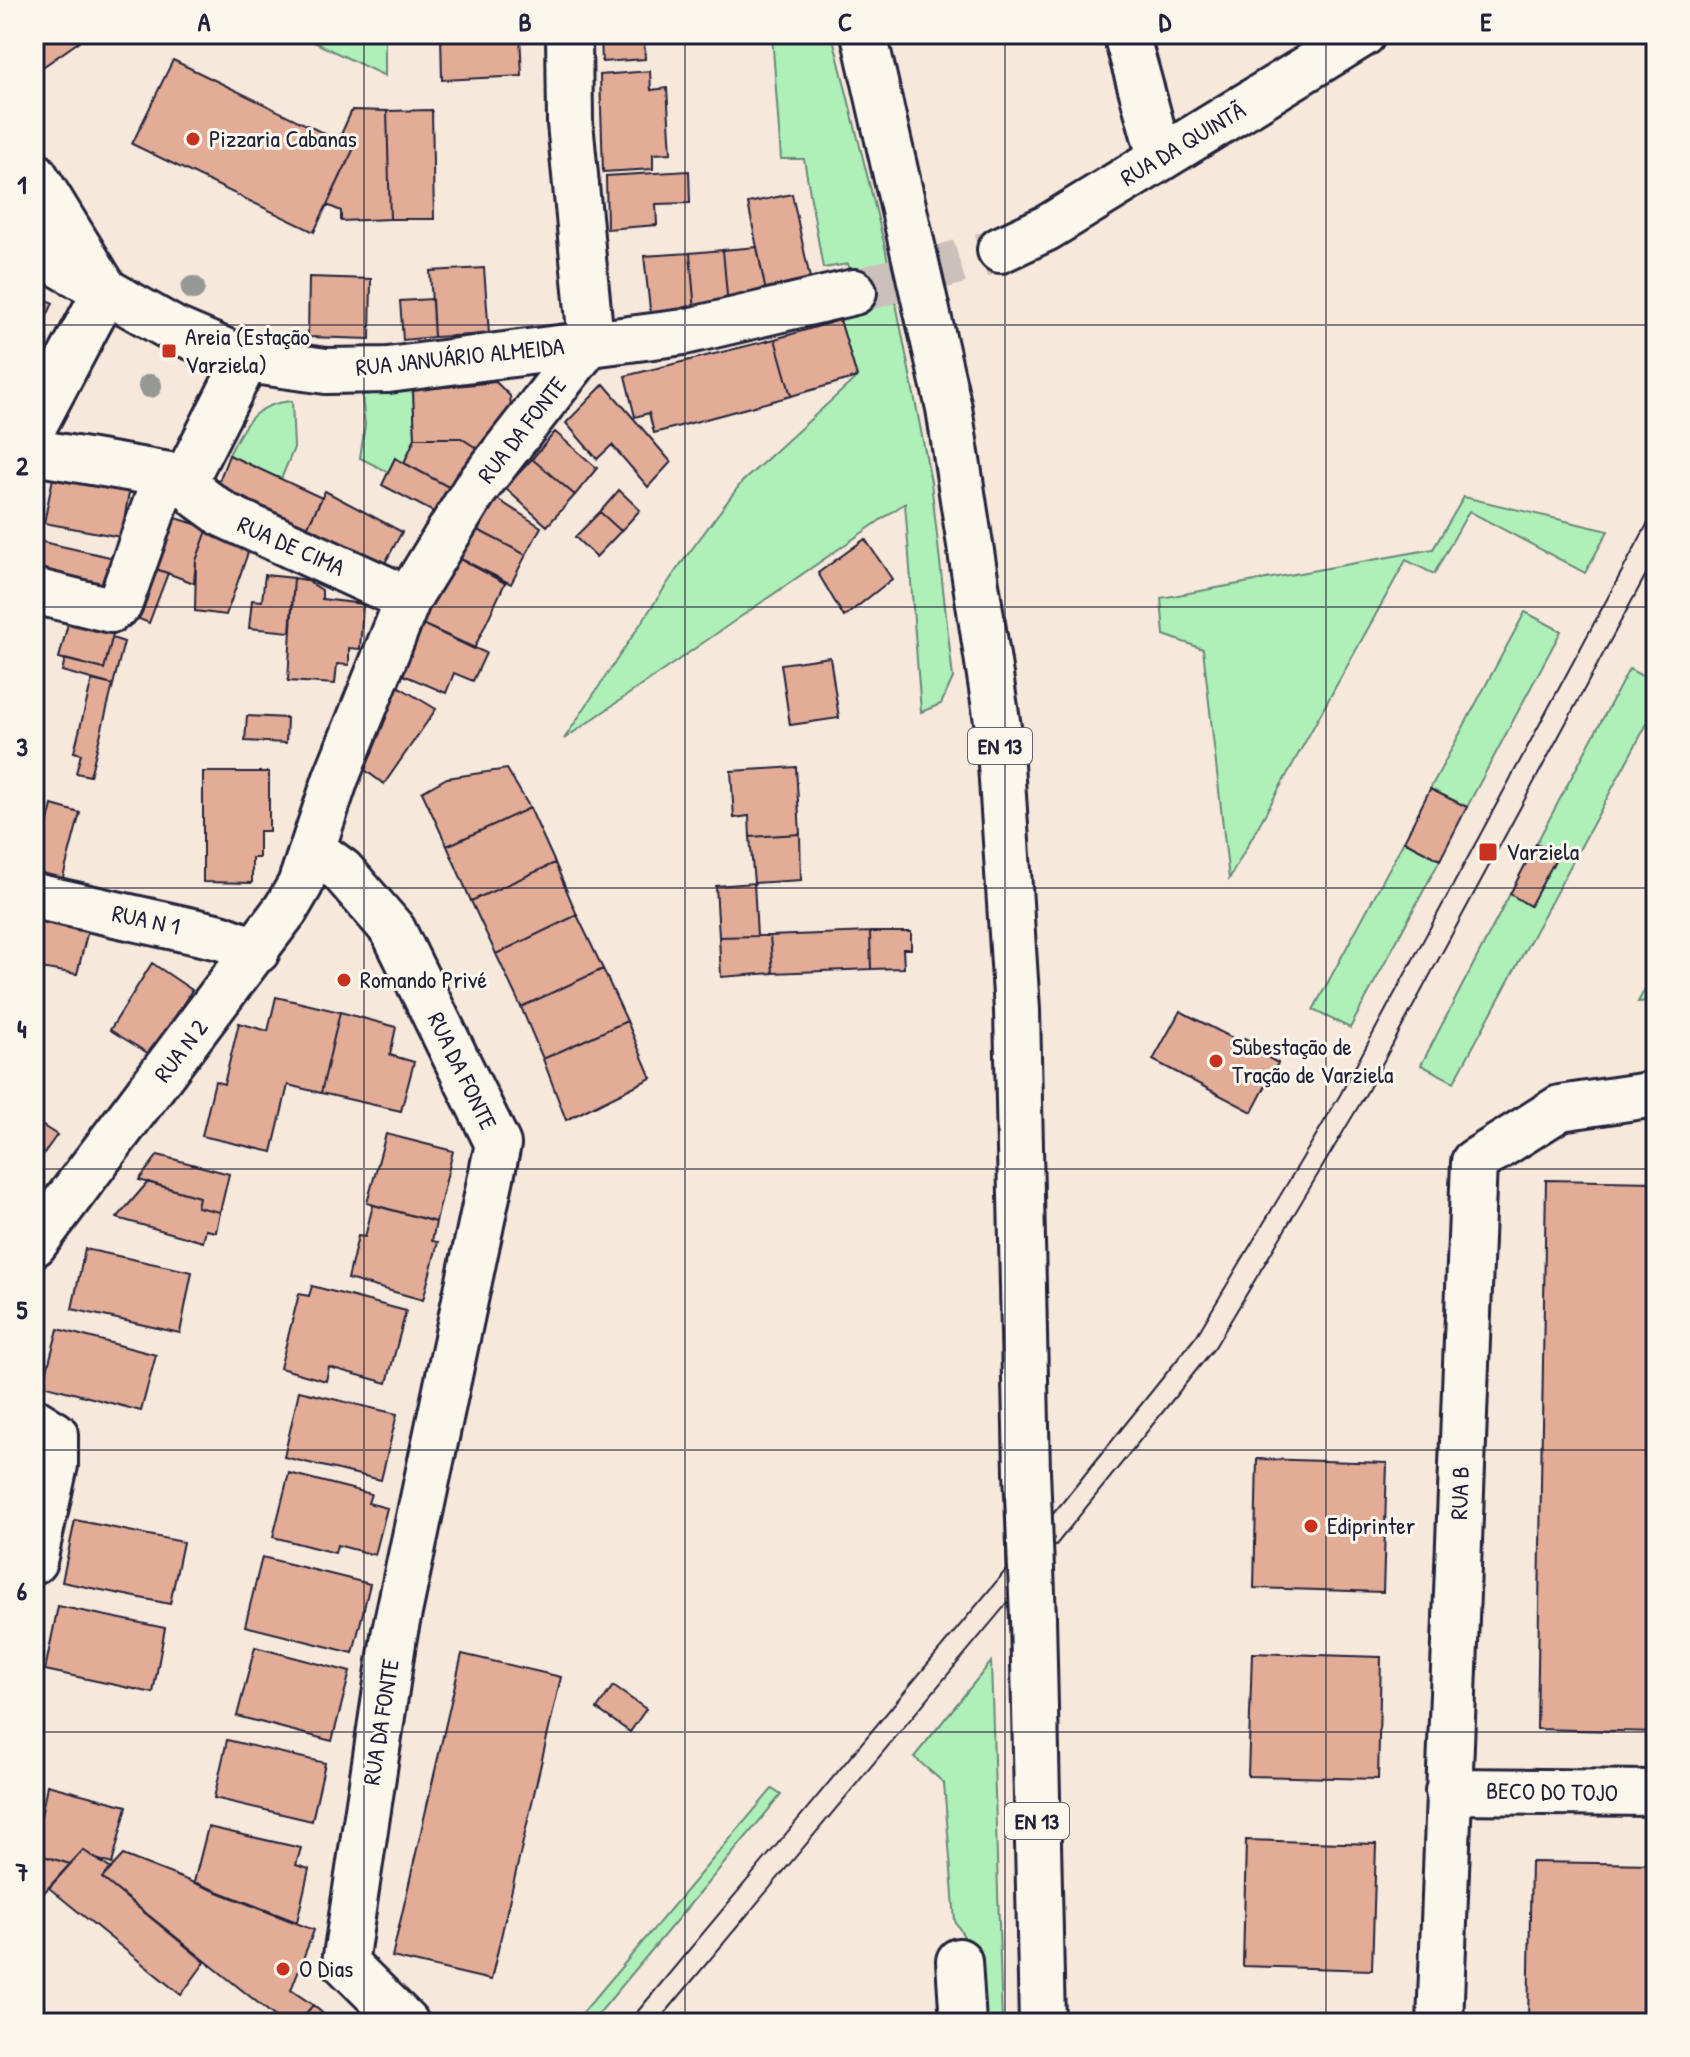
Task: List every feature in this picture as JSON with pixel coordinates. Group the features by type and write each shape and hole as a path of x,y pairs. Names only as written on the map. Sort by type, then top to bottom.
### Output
{"street":[{"path":"569,34 570,123 591,341 684,332 854,292"},
{"name":"EN 13","path":"864,34 949,408 999,734 1017,1010 1042,2023"},
{"path":"1126,34 1160,157"},
{"name":"RUA DA QUINTÃ","path":"1000,250 1047,228 1363,34"},
{"path":"34,174 106,290 34,426"},
{"name":"RUA JANUÁRIO ALMEIDA","path":"34,250 173,329 246,360 326,371 388,370 591,341"},
{"name":"RUA DA FONTE","path":"406,2023 345,1963 394,1636 498,1144 393,930 342,871 312,849 336,778 408,599 474,491 591,341"},
{"path":"34,591 111,610 120,603 175,477 246,360"},
{"path":"34,452 175,477"},
{"name":"RUA DE CIMA","path":"175,477 224,515 408,599"},
{"name":"RUA N 2","path":"34,1244 257,951 300,885 312,849"},
{"name":"RUA N 1","path":"34,896 220,937 257,951"},
{"name":"RUA B","path":"1440,2023 1474,1162 1560,1108 1656,1094"},
{"path":"34,1421 55,1434 55,1465 34,1561"},
{"name":"BECO DO TOJO","path":"1448,1791 1656,1793"},
{"path":"959,1961 963,2023"}],"green space":[{"path":"297,34 385,34 385,76"},
{"path":"772,34 832,34 885,247 931,482 953,678 941,704 921,712 905,503 564,739 677,569 742,482 857,377 840,320 865,308 848,264 823,268 804,159 781,159"},
{"path":"413,390 415,438 404,463 395,458 388,472 360,458 365,425 362,395"},
{"path":"292,401 294,448 281,479 229,455 252,417 269,406"},
{"path":"1464,497 1608,531 1585,573 1469,511 1434,574 1406,560 1229,879 1203,649 1164,635 1161,598 1433,549"},
{"path":"1525,612 1561,631 1467,807 1430,789"},
{"path":"1629,669 1656,683 1656,707 1454,1082 1421,1065 1510,894 1558,855 1536,844"},
{"path":"1404,841 1440,860 1350,1028 1313,1010"},
{"path":"1656,969 1656,1000 1638,1002"},
{"path":"991,1662 1002,2023 975,2023 971,1949 955,1921 944,1783 914,1757"},
{"path":"772,1789 781,1795 591,2023 574,2023"}],"building":[{"path":"34,34 90,34 34,73"},
{"path":"441,34 520,34 522,76 442,80"},
{"path":"601,34 654,36 644,36 645,59 602,62"},
{"path":"173,60 354,148 314,232 132,144"},
{"path":"650,71 651,90 667,88 671,153 653,154 653,169 603,172 600,75"},
{"path":"352,110 387,111 390,219 341,221 341,211 327,205 354,148 338,141"},
{"path":"432,110 434,219 390,219 387,111"},
{"path":"689,171 690,203 656,204 657,225 607,229 606,176"},
{"path":"792,194 812,288 767,297 748,203"},
{"path":"757,247 767,297 728,307 723,250"},
{"path":"723,250 728,307 695,312 690,253"},
{"path":"690,253 695,312 651,318 644,256"},
{"path":"484,268 489,334 434,337 430,271"},
{"path":"309,277 371,279 370,339 308,337"},
{"path":"34,294 53,303 34,344"},
{"path":"432,299 434,337 403,340 400,301"},
{"path":"840,320 857,377 791,396 775,339"},
{"path":"775,339 791,396 654,433 649,413 635,417 625,376"},
{"path":"496,382 510,396 511,407 481,451 461,438 415,438 413,390"},
{"path":"604,384 671,462 648,487 612,445 597,459 566,423"},
{"path":"555,432 597,468 575,495 532,459"},
{"path":"415,438 461,438 481,451 456,491 404,463"},
{"path":"229,455 322,498 303,536 213,497"},
{"path":"395,458 456,491 441,516 382,485"},
{"path":"532,459 575,495 547,526 505,488"},
{"path":"44,471 34,516 34,472"},
{"path":"54,473 130,487 121,537 44,523"},
{"path":"619,490 640,510 621,531 600,512"},
{"path":"325,491 402,532 380,572 303,536"},
{"path":"497,499 541,527 526,555 476,529"},
{"path":"600,512 621,531 596,557 575,537"},
{"path":"163,514 208,528 196,561 194,583 145,565"},
{"path":"470,526 526,555 511,584 453,555"},
{"path":"208,528 251,544 226,615 195,611 196,561"},
{"path":"865,539 892,579 844,617 818,573"},
{"path":"34,540 123,560 106,597 34,582"},
{"path":"453,555 505,583 474,649 422,624"},
{"path":"145,565 168,573 149,623 127,614"},
{"path":"265,575 294,578 290,632 249,628 252,600 262,601"},
{"path":"294,578 306,580 322,590 322,599 363,604 360,649 349,648 349,665 337,664 335,684 288,681"},
{"path":"71,612 116,623 104,669 59,658"},
{"path":"422,624 486,653 473,681 454,673 446,693 401,674"},
{"path":"112,638 124,642 113,685 62,671 65,659 104,669"},
{"path":"830,657 839,718 790,725 781,664"},
{"path":"92,680 113,685 90,776 76,773 81,754 74,752"},
{"path":"396,685 436,709 384,784 351,760"},
{"path":"247,716 287,718 286,743 245,741"},
{"path":"796,767 800,834 750,837 749,816 734,818 731,771"},
{"path":"507,769 530,808 447,846 422,792 447,778"},
{"path":"203,772 269,772 269,831 259,831 259,858 252,858 252,883 203,882"},
{"path":"1430,789 1467,807 1440,860 1404,841"},
{"path":"52,805 80,813 61,885 34,880"},
{"path":"530,808 555,863 471,901 447,846"},
{"path":"800,834 801,880 754,883 750,837"},
{"path":"1536,844 1558,855 1530,906 1510,894"},
{"path":"555,863 577,915 496,954 471,901"},
{"path":"754,883 757,936 719,937 716,886"},
{"path":"577,915 603,969 521,1007 496,954"},
{"path":"34,921 88,930 77,974 34,967"},
{"path":"870,932 871,969 773,973 770,936"},
{"path":"870,932 911,932 911,949 903,949 904,968 871,969"},
{"path":"770,936 773,973 721,977 719,937"},
{"path":"152,963 192,990 151,1055 110,1030"},
{"path":"603,969 627,1021 543,1059 521,1007"},
{"path":"276,997 340,1012 321,1093 288,1085 272,1152 202,1136 215,1081 224,1084 239,1023 268,1031"},
{"name":"Subestação de Tração de Varziela","path":"1180,1011 1242,1043 1244,1038 1268,1050 1265,1056 1278,1063 1252,1112 1153,1060"},
{"path":"340,1012 396,1027 390,1055 414,1062 401,1111 321,1093"},
{"path":"627,1021 651,1078 566,1120 543,1059"},
{"path":"34,1120 57,1135 34,1167"},
{"path":"386,1134 453,1151 436,1222 367,1203"},
{"path":"158,1155 229,1174 220,1212 197,1207 199,1197 139,1180"},
{"path":"1546,1180 1656,1182 1656,1732 1537,1729"},
{"path":"148,1182 199,1197 197,1207 220,1212 216,1232 206,1230 203,1242 117,1218"},
{"path":"373,1205 436,1222 432,1241 438,1242 423,1300 348,1279 358,1236 365,1237"},
{"path":"85,1249 192,1272 180,1333 72,1309"},
{"path":"312,1286 406,1311 387,1383 329,1367 326,1381 280,1368 299,1294 309,1296"},
{"path":"58,1329 156,1355 141,1411 43,1385"},
{"path":"299,1391 397,1414 381,1480 284,1457"},
{"path":"1257,1459 1387,1463 1383,1592 1254,1588"},
{"path":"289,1473 371,1494 368,1503 387,1508 375,1555 337,1545 335,1553 273,1537"},
{"path":"75,1520 183,1542 170,1604 62,1582"},
{"path":"262,1557 370,1584 353,1653 245,1626"},
{"path":"58,1606 165,1628 153,1693 45,1670"},
{"path":"255,1647 350,1672 332,1741 237,1716"},
{"path":"1252,1653 1381,1657 1378,1779 1248,1776"},
{"path":"462,1654 561,1677 491,1980 392,1957"},
{"path":"613,1686 646,1709 630,1732 597,1709"},
{"path":"227,1740 325,1763 312,1821 214,1798"},
{"path":"47,1785 127,1806 112,1864 96,1859 83,1850 70,1864 34,1853"},
{"path":"208,1827 301,1848 296,1865 309,1869 297,1922 194,1882"},
{"path":"1246,1840 1376,1844 1372,1970 1243,1966"},
{"path":"83,1850 111,1869 102,1878 205,1962 181,1995 49,1888"},
{"path":"34,1853 70,1864 40,1897 34,1895"},
{"path":"123,1855 314,1930 291,1990 313,2005 298,2023 283,2023 102,1878"},
{"path":"1531,1862 1656,1864 1656,2023 1528,2023"},
{"path":"313,2005 334,2023 298,2023"}],"tunnel":[{"path":"854,292 1000,250"}],"tram line":[{"path":"628,2023 1062,1503 1197,1335 1340,1095 1656,508"},
{"path":"657,2023 1060,1540 1215,1347 1367,1092 1656,556"}],"place":[{"name":"Pizzaria Cabanas","path":"193,139"},
{"name":"Areia (Estação Varziela)","path":"169,351"},
{"name":"Varziela","path":"1488,852"},
{"name":"Romando Privé","path":"344,980"},
{"name":"Subestação de Tração de Varziela","path":"1216,1061"},
{"name":"Ediprinter","path":"1311,1526"},
{"name":"O Dias","path":"283,1969"}]}
